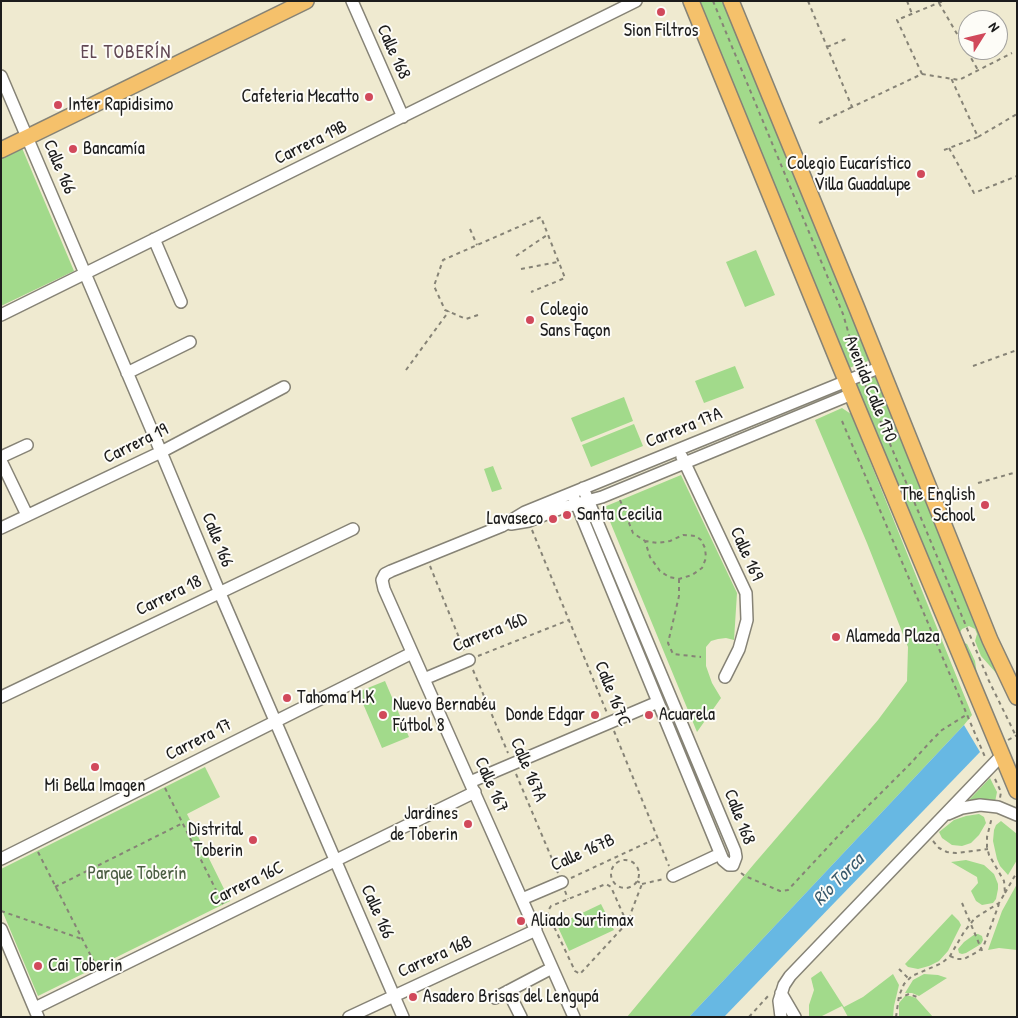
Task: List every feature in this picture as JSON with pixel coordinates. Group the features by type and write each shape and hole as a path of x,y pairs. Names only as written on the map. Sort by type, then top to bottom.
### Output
{"main road":[{"path":"1,150 306,1"},
{"name":"Avenida Calle 170","path":"691,1 849,388 1017,791"},
{"name":"Avenida Calle 170","path":"731,1 990,640 1017,697"}],"street":[{"name":"Calle 168","path":"352,1 403,117"},
{"name":"Carrera 19B","path":"1,315 636,1"},
{"name":"Calle 166","path":"1,76 219,591 403,1017"},
{"path":"154,240 181,302"},
{"path":"127,373 190,342"},
{"name":"Carrera 17A","path":"502,526 528,521 602,497 685,463 849,388 862,375 880,367"},
{"name":"Carrera 19","path":"1,528 161,452 284,387"},
{"name":"Carrera 17A","path":"391,571 502,526 525,512 678,449 849,388"},
{"path":"1,457 28,445"},
{"name":"Calle 169","path":"678,449 746,593 747,620 740,649 726,677"},
{"path":"1,461 27,516"},
{"name":"Calle 168","path":"577,490 588,501 735,851 736,857 732,864 725,864 720,854 576,504 577,490"},
{"name":"Carrera 18","path":"1,697 219,591 353,529"},
{"name":"Calle 167","path":"391,571 385,574 382,580 384,589 574,1017"},
{"name":"Carrera 17","path":"1,859 412,653"},
{"name":"Carrera 16D","path":"424,679 469,660"},
{"name":"Carrera 16C","path":"36,1012 336,860 473,787 512,764 658,702"},
{"path":"781,1017 779,1001 790,976 1001,756"},
{"path":"938,820 962,808 980,805 998,807 1017,815"},
{"path":"673,876 720,854"},
{"name":"Calle 167B","path":"522,898 562,882"},
{"path":"1,929 6,956 36,1012"},
{"name":"Carrera 16B","path":"349,1017 394,994 536,930"},
{"path":"495,998 552,968"},
{"path":"508,991 520,1017"},
{"path":"781,993 795,1017"}],"path":[{"path":"712,1 843,314 854,356 985,672 1017,735"},
{"path":"808,1 852,107"},
{"path":"908,1 912,14"},
{"path":"922,74 897,20 943,1"},
{"path":"939,3 978,70"},
{"path":"827,47 846,39"},
{"path":"819,123 922,74 959,80 1012,53"},
{"path":"950,78 978,137"},
{"path":"944,150 978,137 1017,114"},
{"path":"948,148 974,193 1017,176"},
{"path":"478,315 466,319 445,310 434,286 443,260 541,217 565,278 531,292"},
{"path":"470,229 477,245"},
{"path":"516,256 548,234"},
{"path":"521,269 559,262"},
{"path":"406,370 449,311"},
{"path":"972,366 1017,350"},
{"path":"842,421 986,761"},
{"path":"978,483 1017,472"},
{"path":"618,495 633,532 645,541 658,543 689,534 701,540 705,548 706,558 702,568 692,575 679,579 669,577 654,566 645,541"},
{"name":"Calle 167C","path":"528,521 673,876"},
{"name":"Calle 167A","path":"426,557 562,882"},
{"path":"679,579 679,596 668,643 673,654 701,657"},
{"name":"Carrera 16D","path":"469,660 569,620"},
{"path":"732,864 745,876 780,891 788,890 942,730 966,715"},
{"path":"993,775 1001,792 999,803"},
{"path":"163,783 224,907"},
{"path":"993,815 987,837 988,849 989,855 1004,881 1005,893"},
{"path":"55,886 183,822"},
{"path":"931,836 939,848 947,852 969,852 988,849"},
{"name":"Calle 167B","path":"562,882 658,838"},
{"path":"35,848 98,968"},
{"path":"620,860 633,862 638,869 637,881 627,888 615,885 611,873 614,865 620,860"},
{"path":"606,862 614,865"},
{"path":"950,956 964,959 979,951 984,945 999,903 1017,872"},
{"path":"637,881 642,884 661,881 673,876"},
{"path":"627,923 611,887 606,884 551,906 548,910 548,914 567,955 578,974 584,970 627,923 642,884"},
{"path":"962,903 983,953"},
{"path":"896,1017 898,999 908,979 942,963 950,956 975,918 999,903"},
{"path":"1,911 82,939"},
{"path":"899,969 908,979"},
{"path":"898,999 909,994 918,997"}],"green space":[{"path":"696,1 722,1 870,358 868,361 849,368"},
{"path":"22,148 74,271 1,306 1,158"},
{"path":"756,250 775,295 745,307 726,262"},
{"path":"735,366 744,388 704,403 695,381"},
{"path":"875,376 878,378 968,608 997,674 981,656 975,641 977,634 975,629 969,626 962,629 959,634 962,642 967,644 975,661 978,681 854,387 856,384"},
{"path":"624,397 633,421 581,442 571,418"},
{"path":"842,408 851,414 972,715 689,1017 627,1017 754,864 878,720 907,681 908,647 815,420"},
{"path":"634,424 643,446 591,467 582,445"},
{"path":"493,466 502,489 492,492 484,469"},
{"path":"681,475 737,593 734,640 718,639 711,641 706,647 706,666 712,683 721,698 697,732 604,507"},
{"name":"Nuevo Bernabéu Fútbol 8","path":"385,681 409,737 382,748 358,692"},
{"name":"Parque Toberín","path":"205,767 220,797 187,814 230,901 38,996 1,908 1,869"},
{"path":"990,778 997,792 995,802 969,800"},
{"path":"979,814 984,817 986,823 979,835 971,843 962,846 952,845 942,838 939,832 954,820"},
{"path":"1001,821 1017,834 1017,860 1008,875 1000,866 993,841 996,825"},
{"path":"966,860 984,865 994,874 998,889 993,903 982,905 976,901 971,891 978,883 977,877 951,862"},
{"path":"1017,884 1017,950 999,948 988,950 1002,911"},
{"path":"601,904 614,930 569,951 557,925"},
{"path":"952,914 961,925 948,951 939,961 929,966 918,969 908,967 905,964"},
{"path":"975,934 982,936 981,944 966,953 959,953 958,949"},
{"path":"821,971 844,1007 863,997 893,974 899,985 893,1017 848,1017 842,1006 820,1017 809,1017 809,1005 814,990 811,978"},
{"path":"924,974 947,978 919,996 905,993 913,980"},
{"path":"905,996 916,998 933,1017 899,1017 899,1003"}],"water":[{"name":"Río Torca","path":"964,725 980,752 724,1017 689,1017"}],"place":[{"name":"Sion Filtros","path":"661,12"},
{"name":"Cafeteria Mecatto","path":"369,97"},
{"name":"Inter Rapidisimo","path":"58,105"},
{"name":"Bancamía","path":"73,149"},
{"name":"Colegio Eucarístico Villa Guadalupe","path":"921,174"},
{"name":"Colegio Sans Façon","path":"530,320"},
{"name":"The English School","path":"985,505"},
{"name":"Santa Cecilia","path":"567,515"},
{"name":"Lavaseco","path":"553,519"},
{"name":"Alameda Plaza","path":"836,637"},
{"name":"Tahoma M.K","path":"287,698"},
{"name":"Nuevo Bernabéu Fútbol 8","path":"383,715"},
{"name":"Donde Edgar","path":"595,715"},
{"name":"Acuarela","path":"649,715"},
{"name":"Mi Bella Imagen","path":"95,767"},
{"name":"Jardines de Toberin","path":"468,824"},
{"name":"Distrital Toberin","path":"253,840"},
{"name":"Aliado Surtimax","path":"521,921"},
{"name":"Cai Toberin","path":"38,966"},
{"name":"Asadero Brisas del Lengupá","path":"413,997"}],"district":[{"name":"EL TOBERÍN","path":"126,53"}]}
